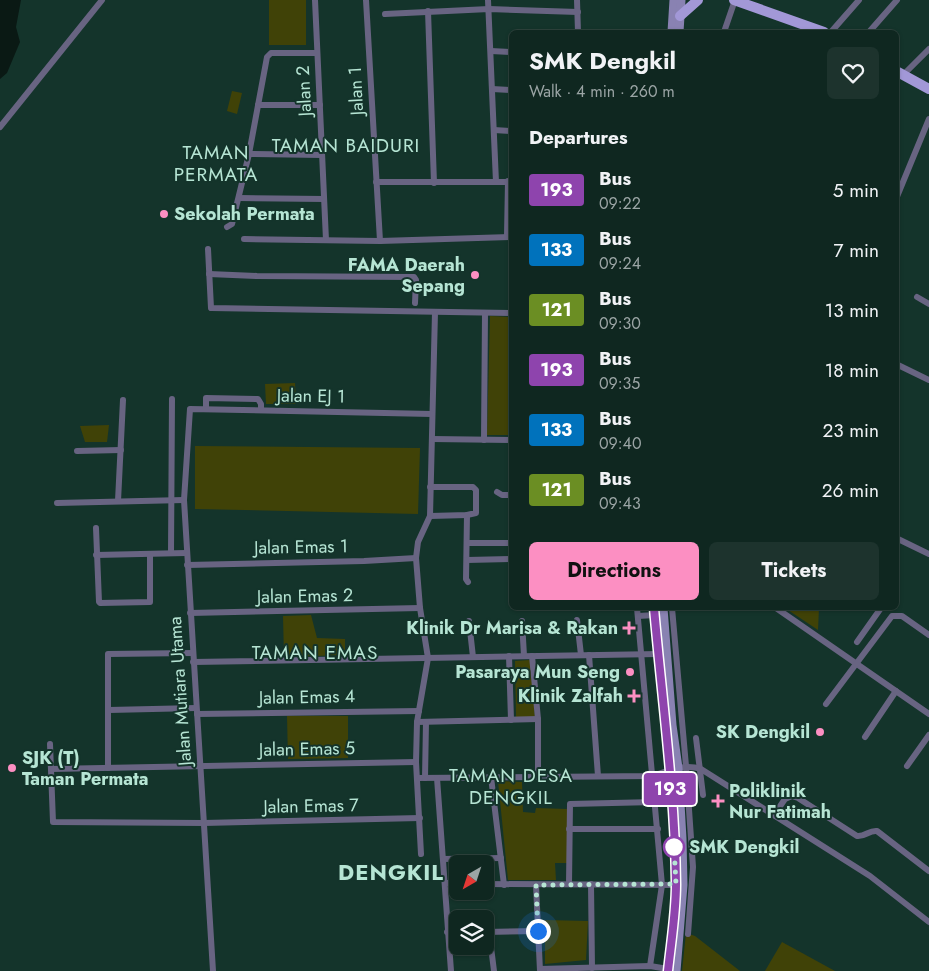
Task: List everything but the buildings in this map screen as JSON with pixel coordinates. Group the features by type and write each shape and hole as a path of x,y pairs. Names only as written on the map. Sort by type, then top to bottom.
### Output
{"main road":[{"path":"672,30 674,0"},
{"path":"679,30 681,0"},
{"path":"680,16 698,0"},
{"path":"735,0 818,30"},
{"path":"900,73 929,89"},
{"path":"663,610 672,725 678,768 675,913 671,970"},
{"path":"655,612 659,654 684,807 683,885 686,914 671,970"}],"street":[{"path":"0,127 102,0"},
{"name":"Jalan 2","path":"315,0 326,240"},
{"name":"Jalan 1","path":"366,0 380,241"},
{"path":"488,0 496,182"},
{"path":"577,0 578,30"},
{"path":"725,30 735,0"},
{"path":"833,30 858,0"},
{"path":"871,30 897,0"},
{"path":"385,14 489,9 578,12"},
{"path":"428,11 434,183"},
{"path":"900,73 929,49"},
{"path":"491,51 509,52"},
{"path":"228,227 232,224 239,198 267,58 271,53 317,53"},
{"path":"492,89 509,90"},
{"path":"258,105 320,105"},
{"path":"899,192 929,119"},
{"path":"494,130 509,131"},
{"path":"249,154 322,155"},
{"path":"376,182 509,182"},
{"path":"239,198 324,198"},
{"path":"244,239 380,241 509,236"},
{"path":"208,249 211,308 509,313"},
{"path":"209,274 414,277 416,280 415,303"},
{"path":"917,297 929,304"},
{"path":"421,854 416,778 417,722 428,658 420,608 416,558 418,542 430,516 435,312"},
{"path":"484,313 484,440"},
{"path":"899,365 929,380"},
{"path":"206,409 206,398 258,399 261,404 261,410"},
{"path":"171,553 172,399"},
{"path":"118,501 123,400"},
{"name":"Jalan EJ 1","path":"190,409 432,414"},
{"name":"Jalan Mutiara Utama","path":"190,409 184,500 186,553 213,971"},
{"path":"432,439 509,440"},
{"path":"77,451 121,450"},
{"path":"430,487 473,487 476,490 476,513 430,516"},
{"path":"497,492 502,495 509,495"},
{"path":"57,503 184,500"},
{"path":"467,515 466,579 468,582"},
{"path":"96,528 98,602 102,604 148,604 152,600 150,554"},
{"path":"899,539 929,554"},
{"path":"467,542 509,543"},
{"path":"96,555 186,553"},
{"name":"Jalan Emas 1","path":"187,565 416,558"},
{"path":"467,560 509,559"},
{"name":"Jalan Emas 2","path":"190,614 420,608"},
{"path":"637,610 662,885 650,966"},
{"path":"672,610 682,724 678,768"},
{"path":"779,610 929,714"},
{"path":"857,642 880,610"},
{"path":"638,616 655,612"},
{"path":"826,704 892,616 902,616 929,635"},
{"path":"577,620 581,655"},
{"path":"470,621 473,657"},
{"path":"522,621 524,656"},
{"path":"108,768 108,654 193,653"},
{"path":"193,662 659,654"},
{"path":"589,655 598,776"},
{"path":"509,656 511,720"},
{"path":"532,656 538,719 538,777"},
{"path":"866,737 896,691"},
{"name":"Jalan Emas 4","path":"109,710 419,711"},
{"path":"417,722 538,719"},
{"path":"425,778 426,722"},
{"path":"672,725 682,724"},
{"path":"908,766 929,735"},
{"path":"696,738 703,795"},
{"path":"50,744 51,769"},
{"name":"Jalan Emas 5","path":"51,769 416,762"},
{"path":"416,778 652,776 678,768 701,769 870,876 929,922"},
{"name":"Jalan Emas 7","path":"51,769 53,822 204,823 420,818"},
{"path":"491,777 504,885"},
{"path":"437,778 451,971"},
{"path":"774,815 785,799 792,796 798,798 857,836 862,837 877,831 929,871"},
{"path":"569,884 569,806 571,804 655,802"},
{"path":"569,829 658,829"},
{"path":"443,859 501,858"},
{"path":"494,884 676,884"},
{"path":"591,884 592,968"},
{"path":"536,885 540,970 650,966 671,970"},
{"path":"686,914 688,934"},
{"path":"494,932 538,931"},
{"path":"491,955 494,971"}],"shaded area":[{"path":"0,0 21,0 16,27 20,42 7,73 0,79"},
{"path":"269,0 306,0 306,45 269,45"},
{"path":"232,91 242,93 237,114 227,111"},
{"path":"490,316 509,317 509,435 487,435"},
{"path":"295,383 296,404 266,404 265,384"},
{"path":"109,425 107,442 85,442 80,426"},
{"path":"195,446 420,448 418,514 195,509"},
{"path":"788,610 819,610 818,630"},
{"path":"311,615 317,638 345,639 345,655 284,657 283,616"},
{"path":"530,660 535,717 516,717 515,661"},
{"path":"287,716 348,716 348,758 288,759"},
{"path":"498,781 522,782 523,812 535,813 536,808 567,809 567,863 555,863 556,880 508,880"},
{"path":"545,920 588,921 586,960 545,964"},
{"path":"686,933 695,936 740,971 682,971"},
{"path":"782,942 835,971 765,971"}],"bus line":[{"name":"193","path":"654,610 669,770 676,884 675,913 668,971"}],"place":[{"name":"Sekolah Permata","path":"164,214"},
{"name":"FAMA Daerah Sepang","path":"475,275"},
{"name":"Klinik Dr Marisa & Rakan","path":"629,628"},
{"name":"Pasaraya Mun Seng","path":"630,672"},
{"name":"Klinik Zalfah","path":"634,696"},
{"name":"SK Dengkil","path":"820,732"},
{"name":"SJK (T) Taman Permata","path":"12,768"},
{"name":"Poliklinik Nur Fatimah","path":"718,801"},
{"name":"SMK Dengkil","path":"674,847"}],"district":[{"name":"TAMAN BAIDURI","path":"346,145"},
{"name":"TAMAN PERMATA","path":"216,163"},
{"name":"TAMAN EMAS","path":"315,652"},
{"name":"TAMAN DESA DENGKIL","path":"511,786"},
{"name":"DENGKIL","path":"391,872"}],"route":[{"path":"538,931 536,885 676,884 674,847"}]}
